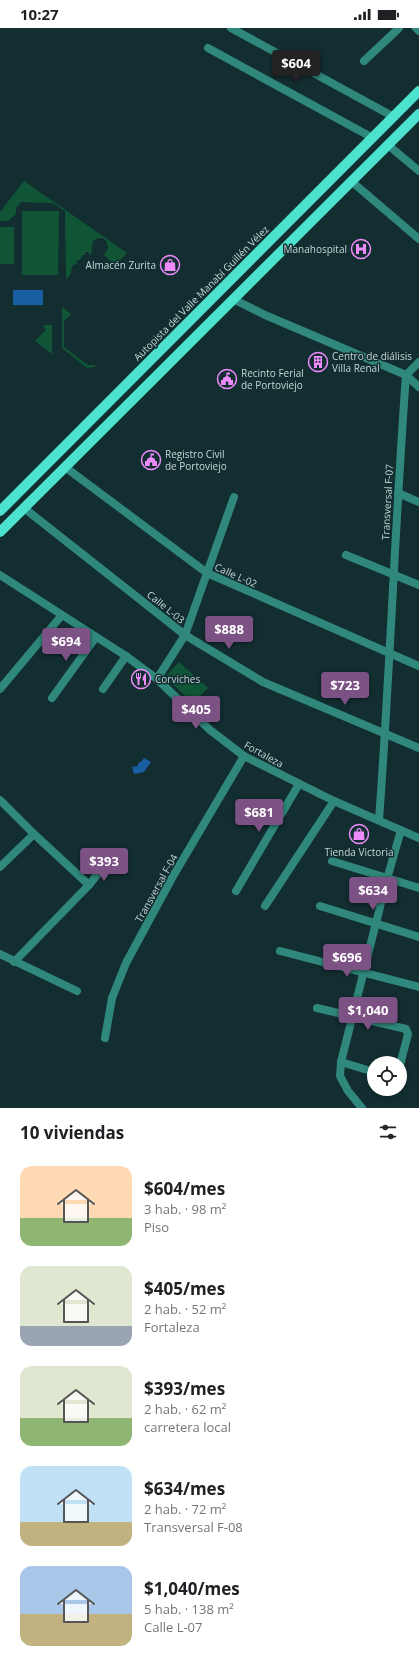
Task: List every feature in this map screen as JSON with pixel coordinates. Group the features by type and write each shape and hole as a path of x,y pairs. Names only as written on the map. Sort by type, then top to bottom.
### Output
{"main road":[{"name":"Autopista del Valle Manabí Guillén Vélez","path":"0,510 419,91"},
{"path":"0,532 419,114"},
{"path":"353,158 364,168"}],"street":[{"path":"231,28 394,117"},
{"path":"364,61 398,28"},
{"path":"416,28 419,31"},
{"path":"208,48 373,138"},
{"path":"388,145 419,171"},
{"path":"351,181 419,239"},
{"path":"233,298 264,315 406,375 419,387"},
{"path":"406,375 419,362"},
{"name":"Transversal F-07","path":"379,820 406,375"},
{"name":"Calle L-02","path":"65,467 207,573 390,655 419,666"},
{"path":"398,493 419,502"},
{"path":"157,679 185,635 234,497"},
{"name":"Calle L-03","path":"24,508 185,635 263,682 419,748"},
{"path":"346,555 419,585"},
{"name":"Fortaleza","path":"0,575 126,656 157,679 210,730 244,756 334,801 419,838"},
{"path":"0,689 62,615"},
{"path":"52,698 96,637"},
{"path":"103,689 126,656"},
{"name":"Transversal F-04","path":"105,1038 112,998 126,963 172,878 244,756"},
{"path":"236,891 299,784"},
{"path":"0,800 89,885"},
{"path":"265,906 334,801"},
{"path":"362,1108 348,1091 340,1076 341,1062 351,1017 401,830"},
{"path":"0,867 34,834"},
{"path":"332,861 419,888"},
{"path":"14,962 89,885 103,867"},
{"path":"320,906 376,922 419,937"},
{"path":"280,951 419,987"},
{"path":"0,954 77,991"},
{"path":"316,1008 406,1029 408,1034 402,1056"},
{"path":"341,1062 367,1070"}],"green space":[{"path":"24,181 127,253 115,265 104,255 108,248 107,242 103,238 96,239 92,244 92,252 89,256 89,252 85,252 85,255 83,255 80,260 77,260 77,263 72,266 71,273 66,280 65,211 53,203 21,202 16,208 16,214 8,221 0,221 0,212"},
{"path":"22,211 59,211 58,275 22,275"},
{"path":"0,227 14,227 14,264 0,264"},
{"path":"62,307 71,314 64,321 64,347 88,365 95,365 95,367 87,368 62,348"},
{"path":"45,325 52,325 52,354 35,341 46,330 43,327"},
{"path":"179,662 208,688 193,703 165,677"}],"water":[{"path":"13,290 43,290 43,305 13,305"},
{"path":"144,758 151,762 144,772 134,774 132,767 138,766 138,763"}],"place":[{"name":"Manahospital","path":"361,249"},
{"name":"Almacén Zurita","path":"170,265"},
{"name":"Centro de diálisis Villa Renal","path":"318,362"},
{"name":"Recinto Ferial de Portoviejo","path":"227,379"},
{"name":"Registro Civil de Portoviejo","path":"151,460"},
{"name":"Corviches","path":"141,679"},
{"name":"Tienda Victoria","path":"359,834"}]}
